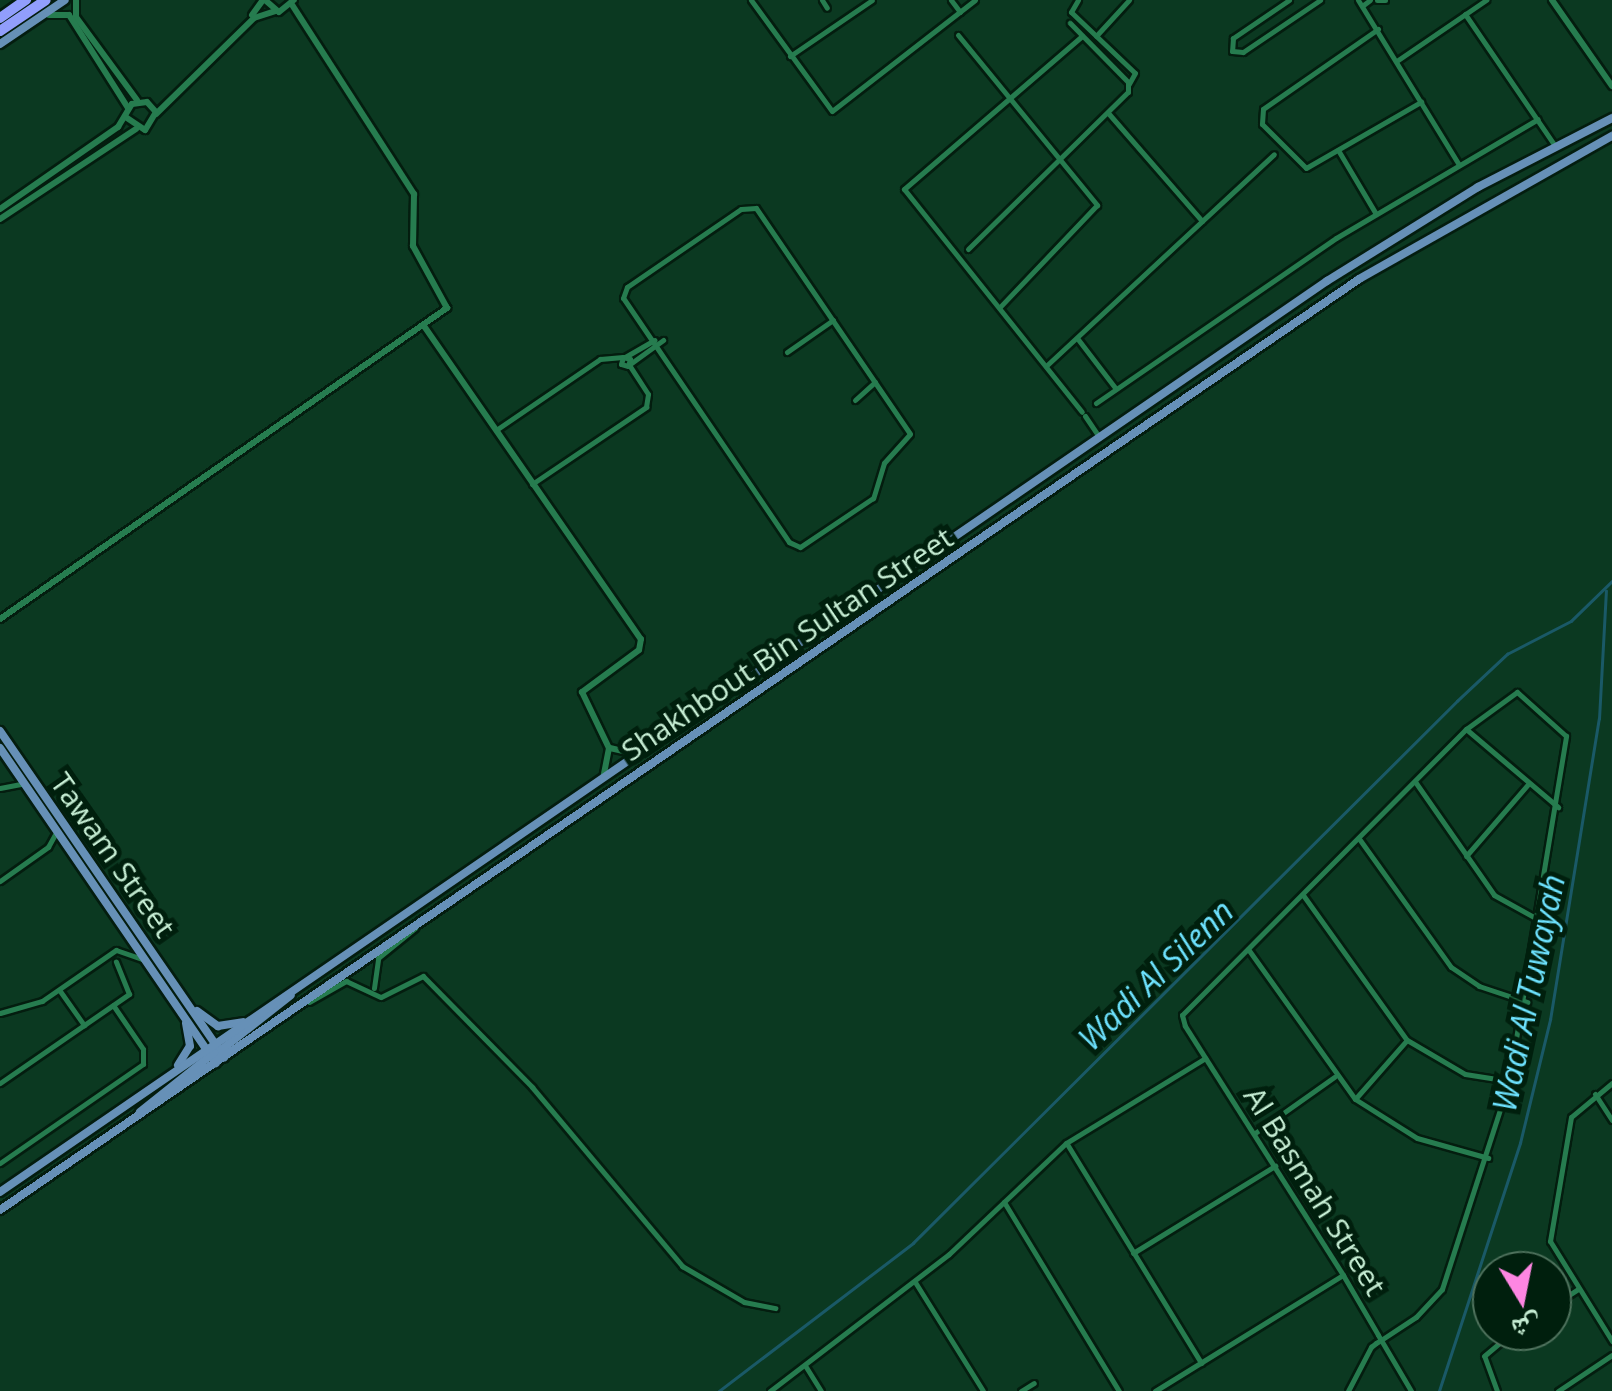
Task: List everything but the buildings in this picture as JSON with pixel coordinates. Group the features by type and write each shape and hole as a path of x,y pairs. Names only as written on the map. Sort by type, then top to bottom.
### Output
{"highway":[{"path":"0,31 46,0"},
{"path":"0,14 24,1"}],"main road":[{"path":"0,44 65,0"},
{"name":"Shakhbout Bin Sultan Street","path":"0,1210 139,1115 250,1020 1395,236 1610,118"},
{"name":"Shakhbout Bin Sultan Street","path":"0,1192 168,1077 300,1005 1385,262 1610,136"},
{"name":"Tawam Street","path":"0,732 190,1005 216,1053"},
{"name":"Tawam Street","path":"0,748 178,1006"},
{"path":"178,1006 216,1053 294,991"},
{"path":"190,1005 216,1025 250,1020"},
{"path":"178,1006 198,1031 204,1026"},
{"path":"168,1077 190,1046 178,1006"}],"street":[{"path":"76,0 76,17 156,115"},
{"path":"0,209 142,101 180,86 264,0 302,29"},
{"path":"751,0 824,107 835,110 975,0"},
{"path":"822,0 827,8"},
{"path":"790,56 872,0"},
{"path":"951,0 960,12"},
{"path":"968,249 1062,162 1108,114 1136,74 1071,12 1078,0"},
{"path":"1096,36 1129,0"},
{"path":"1293,18 1286,2 1233,38 1232,52 1241,54 1320,0"},
{"path":"1377,0 1360,3 1459,166"},
{"path":"1398,60 1486,0"},
{"path":"1552,0 1612,86"},
{"path":"0,219 136,129 149,128 156,115 254,18 277,12 293,2 302,29 416,198 413,246 448,302 424,326 0,618"},
{"path":"1465,14 1554,146"},
{"path":"38,18 69,15 136,129"},
{"path":"1070,23 1128,84"},
{"path":"1378,29 1260,114 1300,167 1338,150 1421,102"},
{"path":"958,35 1062,162 1096,212 1000,307"},
{"path":"1082,36 904,190 1000,307 1099,438"},
{"path":"1108,114 1202,221"},
{"path":"1096,403 1376,214 1538,119"},
{"path":"1338,150 1376,214"},
{"path":"1046,366 1274,154"},
{"path":"20,206 33,186"},
{"path":"746,206 760,212 833,320 909,440 887,459 873,498 797,546 625,302 626,287 746,206"},
{"path":"787,352 833,320"},
{"path":"424,326 641,641 582,692 609,748 603,778"},
{"path":"626,362 662,338"},
{"path":"1076,338 1116,389"},
{"path":"496,430 610,357 626,362 634,373 646,406 532,484"},
{"path":"854,400 875,382"},
{"path":"1348,1391 1381,1340 1442,1289 1488,1158 1509,1081 1542,921 1566,736 1559,724 1512,692 1466,729 1248,949 1334,1077 1356,1098 1417,1138 1488,1158"},
{"path":"1466,729 1558,806"},
{"path":"609,748 637,754"},
{"path":"2,786 13,766"},
{"path":"1416,782 1504,904 1542,921"},
{"path":"1466,856 1529,782"},
{"path":"2,786 25,783"},
{"path":"44,850 57,829"},
{"path":"1360,840 1452,967 1494,994 1526,1002"},
{"path":"0,881 44,850 68,844"},
{"path":"1303,895 1407,1040 1444,1066 1509,1081"},
{"path":"374,991 375,963 419,924"},
{"name":"Al Basmah Street","path":"1248,949 1182,1015 1411,1391"},
{"path":"0,1013 59,990 105,957 127,950 148,964"},
{"path":"0,1082 114,1005 131,986 116,961"},
{"path":"300,1005 346,981 374,991 380,998 423,976 532,1087 682,1266 744,1302 775,1308"},
{"path":"59,990 84,1025"},
{"path":"0,1162 143,1064 143,1049 114,1005"},
{"path":"1356,1098 1407,1040"},
{"path":"770,1391 915,1282 1066,1143 1205,1058"},
{"path":"1255,1134 1334,1077"},
{"path":"1612,1083 1570,1116 1550,1237 1577,1290 1612,1340"},
{"path":"1595,1094 1612,1120"},
{"path":"1066,1143 1200,1363"},
{"path":"1133,1253 1275,1166"},
{"path":"1004,1202 1119,1391"},
{"path":"1155,1391 1343,1276"},
{"path":"915,1282 982,1391"},
{"path":"1572,1293 1577,1290"},
{"path":"1490,1351 1484,1356 1498,1391"},
{"path":"1558,1391 1612,1355"},
{"path":"806,1367 820,1391"},
{"path":"1021,1391 1034,1383"}],"waterway":[{"name":"Wadi Al Silenn","path":"719,1391 913,1243 1457,701 1507,654 1571,621 1612,581"},
{"name":"Wadi Al Tuwayah","path":"1439,1391 1520,1143 1550,1020 1599,719 1606,591"}]}
